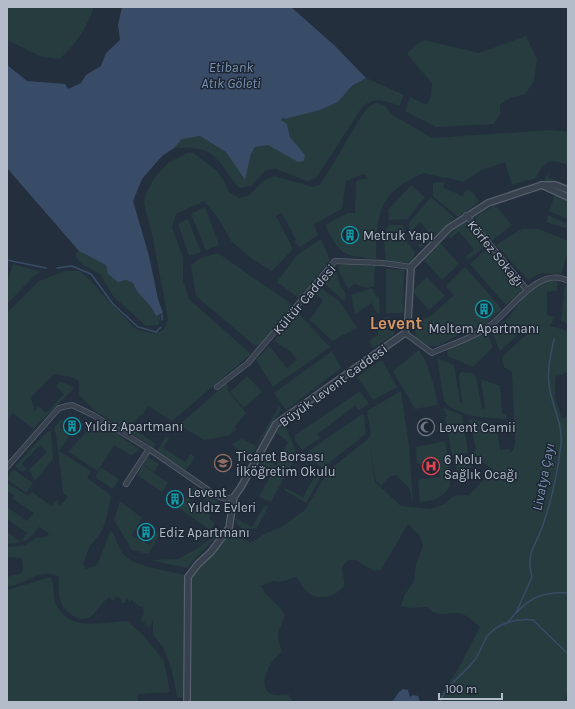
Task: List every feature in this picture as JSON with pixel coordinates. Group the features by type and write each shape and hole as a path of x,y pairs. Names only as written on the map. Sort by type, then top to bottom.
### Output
{"street":[{"path":"568,190 555,185 542,185 488,203 466,215 449,228 411,267 408,319 405,333 432,353 488,328 527,290 550,278 560,278 568,282"},
{"path":"542,185 568,197"},
{"name":"Körfez Sokağı","path":"466,215 527,290"},
{"name":"Kültür Caddesi","path":"217,387 248,363 335,261 383,263 411,267"},
{"name":"Büyük Levent Caddesi","path":"234,497 242,487 278,421 405,333"},
{"path":"7,467 59,408 67,405 76,407 93,415 149,449 217,496 225,499 234,497 230,514 229,528 211,552 198,564 188,577 187,702"},
{"path":"126,484 149,449"}],"green space":[{"path":"7,7 94,7 88,22 80,35 71,48 59,59 42,57 7,40"},
{"path":"526,36 537,59 534,81 525,94 510,98 500,105 500,114 494,124 436,127 405,111 410,97 427,105 431,97 432,83 407,54 415,45 425,40 479,53"},
{"path":"366,78 404,95 399,106 390,102 376,100 363,106 316,178 307,181 276,169 266,170 251,186 239,188 214,156 207,152 188,147 174,148 182,138 201,136 226,152 245,180 251,154 255,147 268,145 281,151 304,155 290,137 287,124 281,121 284,117 320,110 338,102 352,86"},
{"path":"376,103 386,106 391,114 432,138 551,130 568,132 568,165 552,161 548,162 542,167 536,178 512,185 505,162 482,170 463,182 423,173 396,189 388,197 379,217 376,259 349,255 343,252 335,243 325,225 348,213 355,213 356,181 368,178 364,174 346,181 342,209 314,224 318,235 300,247 294,242 296,240 282,213 276,216 293,249 272,271 251,258 231,241 218,218 204,201 176,214 172,227 183,257 183,281 189,299 251,354 172,421 148,406 142,416 140,415 131,427 156,444 153,447 95,411 79,395 79,381 72,377 54,374 31,397 35,412 38,406 46,413 64,394 56,386 59,382 63,382 74,388 33,429 13,413 7,419 7,313 39,281 65,271 80,271 136,329 154,334 163,330 168,319 153,239 144,203 146,193 155,177 168,163 187,153 193,153 216,170 224,181 229,192 239,198 248,196 265,180 274,176 313,187 319,185 324,179 364,112"},
{"path":"551,169 548,177 568,185 568,189 544,180"},
{"path":"445,182 443,187 462,196 467,189 474,193 479,202 458,217 433,196 433,183"},
{"path":"411,185 425,197 407,219 389,220 388,210"},
{"path":"555,195 568,201 568,219 549,211"},
{"path":"431,197 455,218 421,248 418,245 431,235 420,222 409,234 409,223"},
{"path":"495,205 512,225 490,242 474,222 475,217"},
{"path":"205,207 219,245 206,250 191,214"},
{"path":"548,215 568,224 568,229 546,222"},
{"path":"188,219 201,252 189,256 178,224"},
{"path":"465,221 485,246 468,260 465,257 474,250 459,231 450,239 448,236"},
{"path":"389,225 403,225 407,242 415,252 412,260 407,263 386,261 384,237"},
{"path":"522,229 539,229 568,241 568,253 561,274 541,273 528,280 496,245"},
{"path":"321,239 330,260 299,298 277,282 297,255"},
{"path":"440,243 459,264 442,280 423,259"},
{"path":"489,247 525,289 506,305 470,264"},
{"path":"79,251 106,265 108,274 133,283 138,293 151,307 156,316 160,315 158,325 146,326 113,296 100,274 83,265 76,257 76,253"},
{"path":"218,253 290,303 292,310 259,346 254,345 196,296 191,265 201,258"},
{"path":"343,263 375,266 374,286 368,288 354,284 348,289 339,271 339,266"},
{"path":"13,264 41,272 34,276 7,304 7,283"},
{"path":"335,265 339,283 345,293 346,299 343,300 321,281"},
{"path":"465,267 502,309 483,326 463,332 438,346 429,346 416,338 414,323 432,315 454,295 446,286"},
{"path":"386,269 404,270 403,313 386,313"},
{"path":"427,277 445,296 429,310 412,291"},
{"path":"547,281 557,281 557,290 547,292 547,315 555,317 550,326 568,331 568,372 555,377 555,398 562,419 568,416 568,687 565,702 436,702 457,671 480,627 462,614 441,614 432,611 427,607 410,608 401,606 404,596 414,581 416,564 423,546 420,536 408,524 381,570 374,571 356,560 349,560 345,563 342,569 344,586 331,596 320,597 309,594 296,577 280,582 273,581 261,586 263,591 281,608 285,617 279,629 278,639 282,652 270,666 265,679 265,685 271,694 289,695 293,702 188,702 189,584 192,577 184,579 185,698 177,697 172,671 163,647 153,635 153,621 149,628 144,624 147,621 142,623 141,619 144,614 143,606 139,606 131,600 130,602 127,598 125,603 121,603 122,601 119,597 116,597 113,601 110,597 103,602 91,616 84,619 75,617 65,609 60,599 58,586 59,577 52,574 39,575 20,583 7,586 7,577 20,574 23,570 22,558 7,557 7,547 25,545 36,538 49,536 47,532 39,527 32,536 21,542 27,533 7,519 7,507 27,521 34,513 12,498 14,495 7,491 7,483 28,496 32,492 52,506 57,499 59,506 68,497 63,493 57,440 54,428 61,419 64,421 60,427 70,435 59,451 91,471 87,478 108,493 111,498 105,524 90,546 83,564 86,569 97,565 111,530 122,552 129,559 157,569 193,576 229,533 251,543 266,533 281,527 305,510 328,471 369,438 371,434 367,411 401,391 409,446 413,502 409,488 396,475 390,476 381,486 376,481 370,447 375,482 401,506 431,509 444,504 454,496 469,495 493,470 479,459 460,478 458,475 455,461 466,459 476,449 469,419 496,424 500,450 510,449 509,453 513,450 515,443 512,372 504,367 502,357 528,333 524,329 500,351 491,330 508,318 528,291"},
{"path":"565,284 568,286 568,324 561,321"},
{"path":"317,285 340,302 357,328 332,341 310,320 323,300 312,292"},
{"path":"372,288 376,296 379,297 380,313 377,314 372,303 355,314 351,295"},
{"path":"298,313 330,347 273,387 256,360 269,346 287,368 297,360 291,352 274,341"},
{"path":"390,317 391,328 395,334 373,348 369,341 379,334 373,325 383,318"},
{"path":"487,332 493,347 473,367 447,356 448,347"},
{"path":"419,350 429,370 438,405 415,409 393,371"},
{"path":"332,351 341,368 286,410 274,393"},
{"path":"437,358 454,365 460,402 462,403 459,374 462,372 473,373 476,377 482,409 485,408 481,379 500,386 502,414 506,414 507,419 473,416 457,410 444,401"},
{"path":"379,361 383,362 397,387 373,400 357,377"},
{"path":"247,376 262,392 244,408 230,392"},
{"path":"227,383 228,391 246,413 235,426 236,430 227,436 204,440 179,425"},
{"path":"360,391 369,404 359,410 355,406 317,434 320,438 302,450 295,440 295,435"},
{"path":"279,406 281,410 250,457 231,444 242,439 256,446"},
{"path":"444,408 462,415 468,453 452,455 445,417 448,416 445,413"},
{"path":"362,414 364,415 366,434 322,468 306,457 309,451"},
{"path":"97,420 140,450 131,455 114,445 98,471 68,452"},
{"path":"284,423 297,454 271,502 259,497 272,473 259,466 263,459 276,465 288,442 276,432"},
{"path":"51,431 53,459 35,481 29,470 47,452 40,445 21,464 26,469 22,472 15,466 47,432"},
{"path":"166,436 169,438 163,448 185,462 190,454 195,457 186,470 157,451"},
{"path":"445,441 450,473 450,486 441,496 429,501 420,502 418,480 440,477 440,461 436,461 436,458 424,460 425,463 417,464 416,447"},
{"path":"148,457 159,464 154,472 143,464"},
{"path":"143,465 168,483 162,492 137,475"},
{"path":"101,468 119,479 113,489 95,477"},
{"path":"13,469 33,483 26,493 7,479"},
{"path":"318,471 323,473 306,503 284,490 285,488 303,497"},
{"path":"195,487 220,503 217,506 194,493 189,500 211,515 209,519 215,523 210,530 179,508"},
{"path":"120,501 142,518 132,535 149,545 159,530 162,531 148,554 132,550 114,520"},
{"path":"265,505 268,507 257,528 244,530 238,525 235,518 252,527"},
{"path":"222,530 187,568 150,560 178,559 198,548"},
{"path":"7,532 21,542 7,544"},
{"path":"50,577 53,583 56,604 62,613 69,619 87,624 127,621 143,635 164,661 170,692 138,694 138,702 7,702 7,590"}],"water":[{"name":"Etibank Atık Göleti","path":"122,7 291,7 335,46 366,78 352,86 338,102 320,110 285,119 284,117 281,120 287,124 290,137 305,155 304,161 298,162 268,145 255,147 251,154 245,180 226,152 200,136 182,139 174,148 162,156 142,179 133,201 149,256 158,299 163,313 156,316 151,307 138,293 133,283 126,280 118,282 108,274 106,265 79,251 7,168 7,65 27,81 65,84 68,89 81,83 86,75 101,66 106,53 120,40 118,25"},
{"path":"403,689 408,690 410,697 413,695 418,696 420,702 392,702"}],"waterway":[{"path":"7,260 46,268"},
{"path":"57,268 72,266 91,274 113,304 138,327 156,332 161,327"},
{"path":"162,315 162,320"},
{"name":"Livatya Çayı","path":"516,613 532,577 530,568 531,554 547,513 560,454 561,436 559,421 550,392 549,378 554,339"},
{"name":"Livatya Çayı","path":"508,622 521,608 534,598 541,595 568,593"},
{"name":"Livatya Çayı","path":"440,702 442,696 450,686 475,659 488,635 503,624 521,620 533,620 568,654"}],"place":[{"name":"Metruk Yapı","path":"350,235"},
{"name":"Meltem Apartmanı","path":"484,309"},
{"name":"Yıldız Apartmanı","path":"72,426"},
{"name":"Levent Camii","path":"426,427"},
{"name":"Ticaret Borsası İlköğretim Okulu","path":"223,463"},
{"name":"6 Nolu Sağlık Ocağı","path":"431,466"},
{"name":"Levent Yıldız Evleri","path":"175,499"},
{"name":"Ediz Apartmanı","path":"146,532"}],"district":[{"name":"Levent","path":"396,323"}]}
